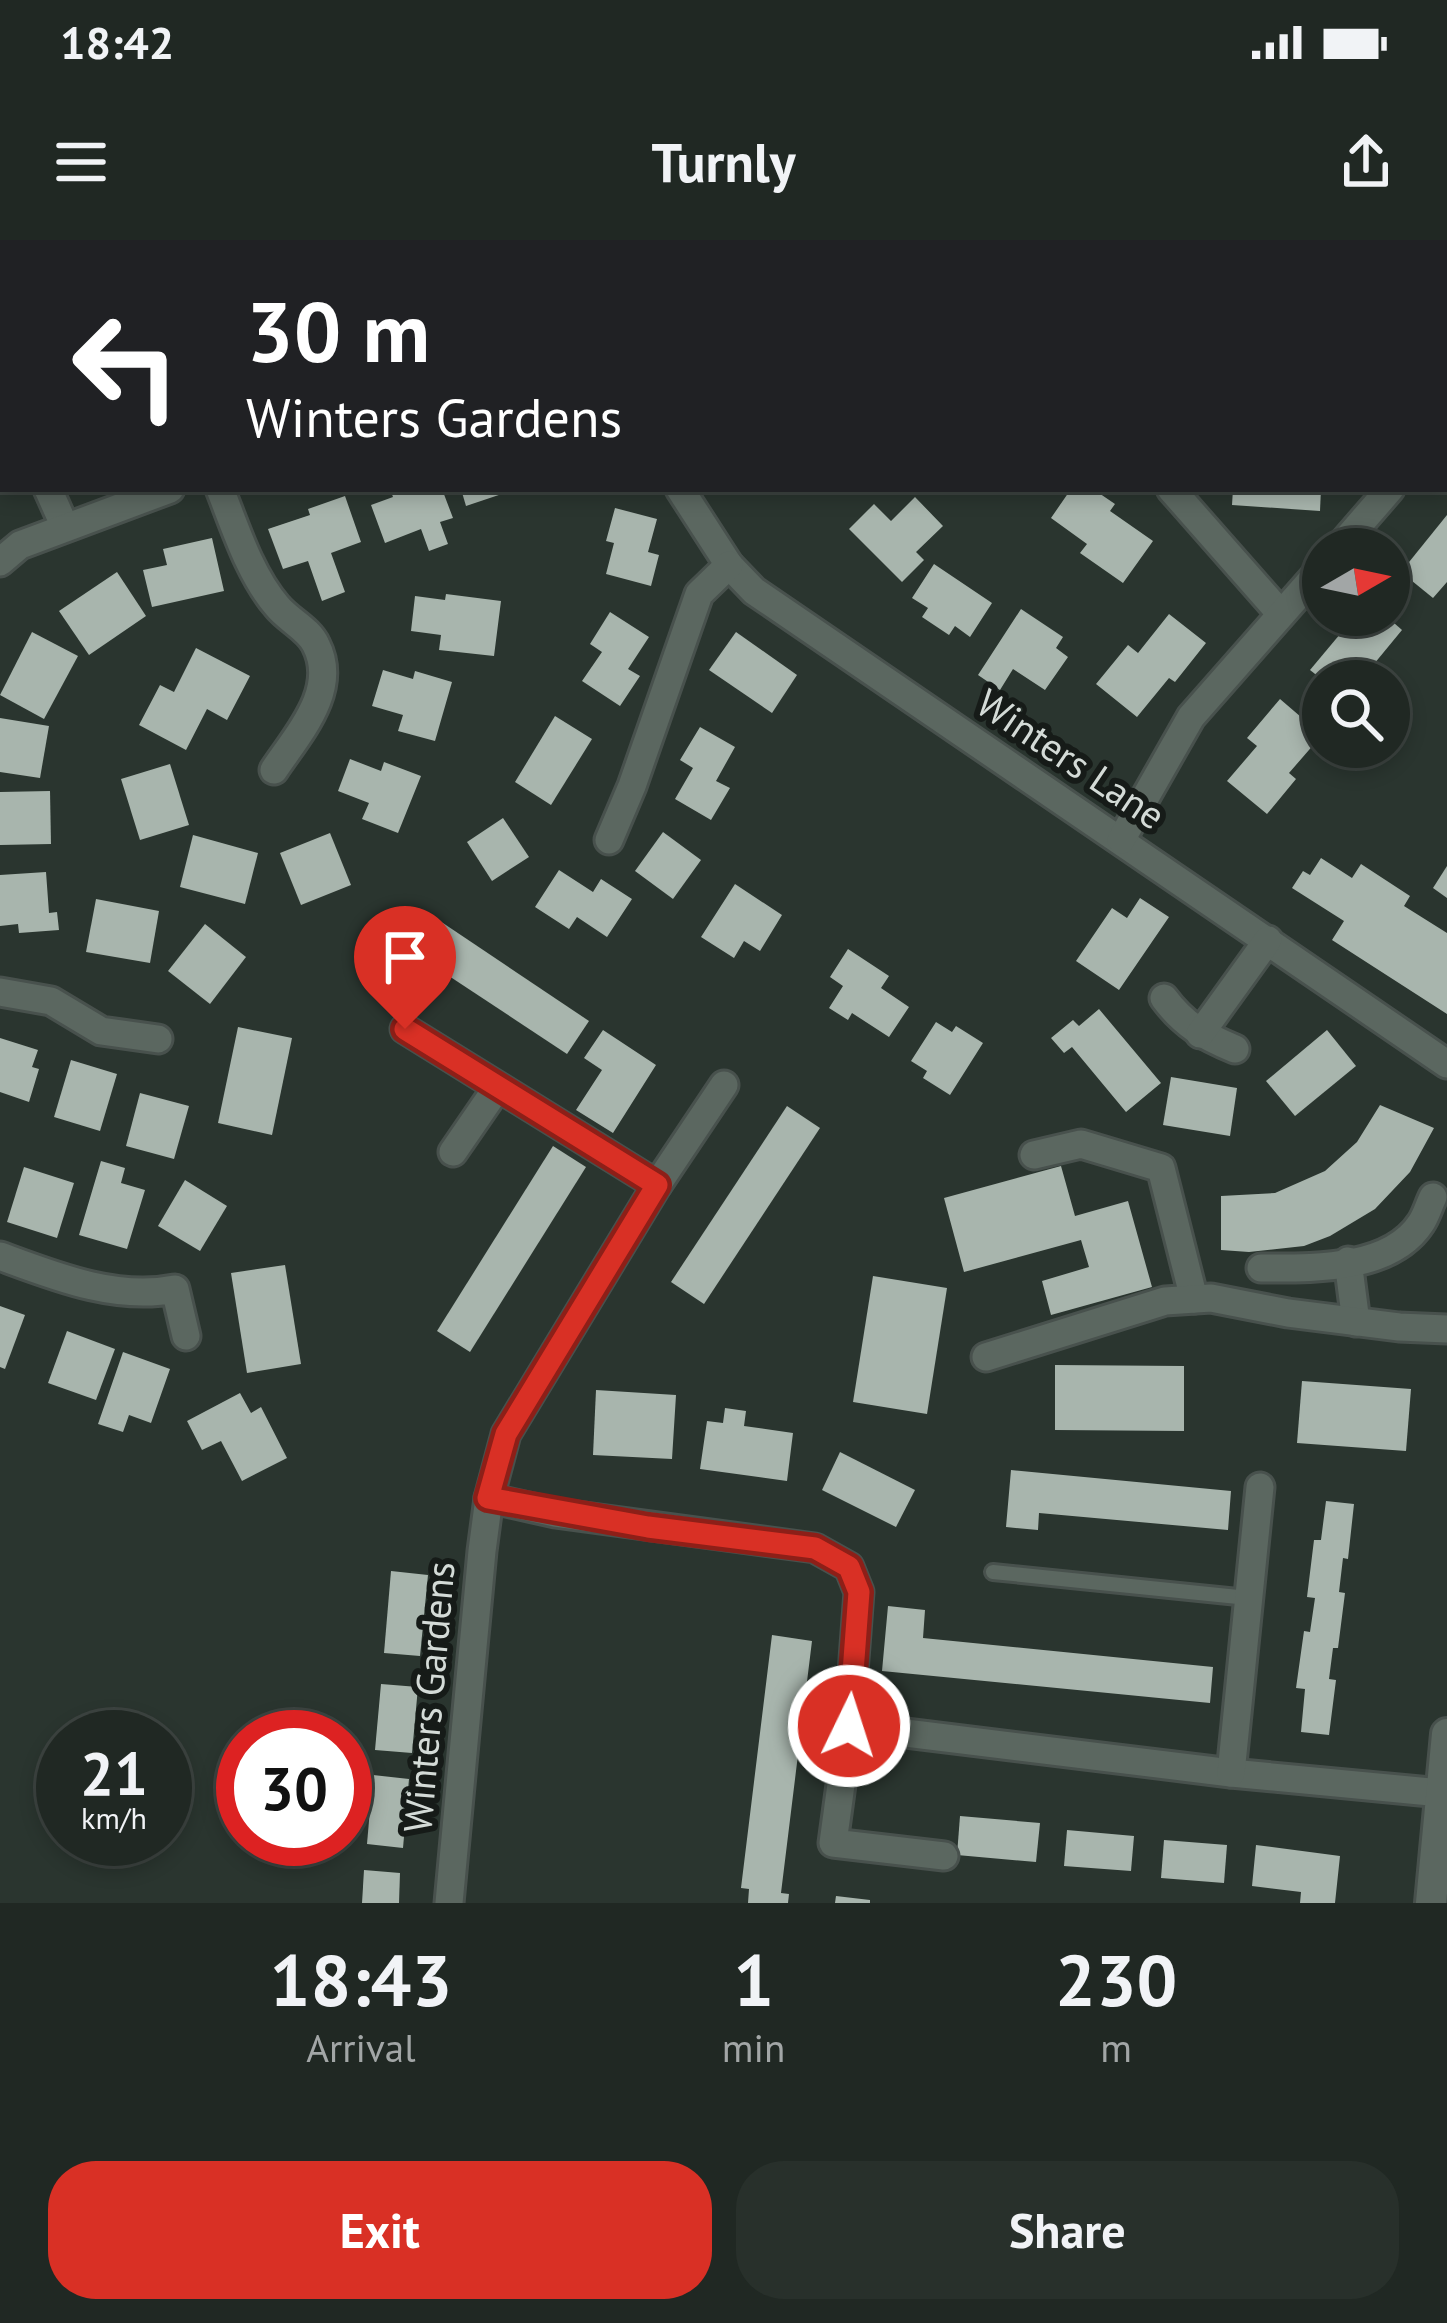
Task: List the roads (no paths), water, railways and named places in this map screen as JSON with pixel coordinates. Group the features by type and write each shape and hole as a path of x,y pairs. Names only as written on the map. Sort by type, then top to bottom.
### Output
{"main road":[{"path":"1432,1903 1447,1734"}],"street":[{"path":"48,492 65,527"},
{"path":"0,562 20,545 162,492"},
{"path":"221,492 274,604 315,642 326,676 312,711 274,770"},
{"name":"Winters Lane","path":"682,492 729,565 754,592 1447,1064"},
{"path":"1174,492 1281,614"},
{"path":"1356,528 1387,492"},
{"path":"609,840 700,594 729,565"},
{"path":"1120,840 1191,717 1302,590"},
{"path":"1200,1034 1268,940"},
{"path":"0,992 51,1001 100,1031 158,1039"},
{"path":"1164,998 1180,1020 1235,1049"},
{"path":"405,1029 657,1185"},
{"name":"Winters Gardens","path":"449,1903 488,1498 506,1434 724,1084"},
{"path":"453,1152 497,1088"},
{"path":"1034,1155 1081,1144 1161,1168 1194,1299"},
{"path":"1261,1268 1321,1268 1390,1252 1420,1225 1433,1197"},
{"path":"0,1256 68,1281 153,1293 175,1289 187,1336"},
{"path":"1348,1261 1356,1322"},
{"path":"986,1357 1165,1300 1210,1298 1356,1322 1447,1329"},
{"path":"1232,1773 1260,1487"},
{"path":"488,1498 578,1516 815,1548 849,1567 859,1592 849,1726 833,1844 944,1856"},
{"path":"849,1726 1232,1773 1441,1793"}],"lane":[{"path":"993,1572 1248,1598"}]}
